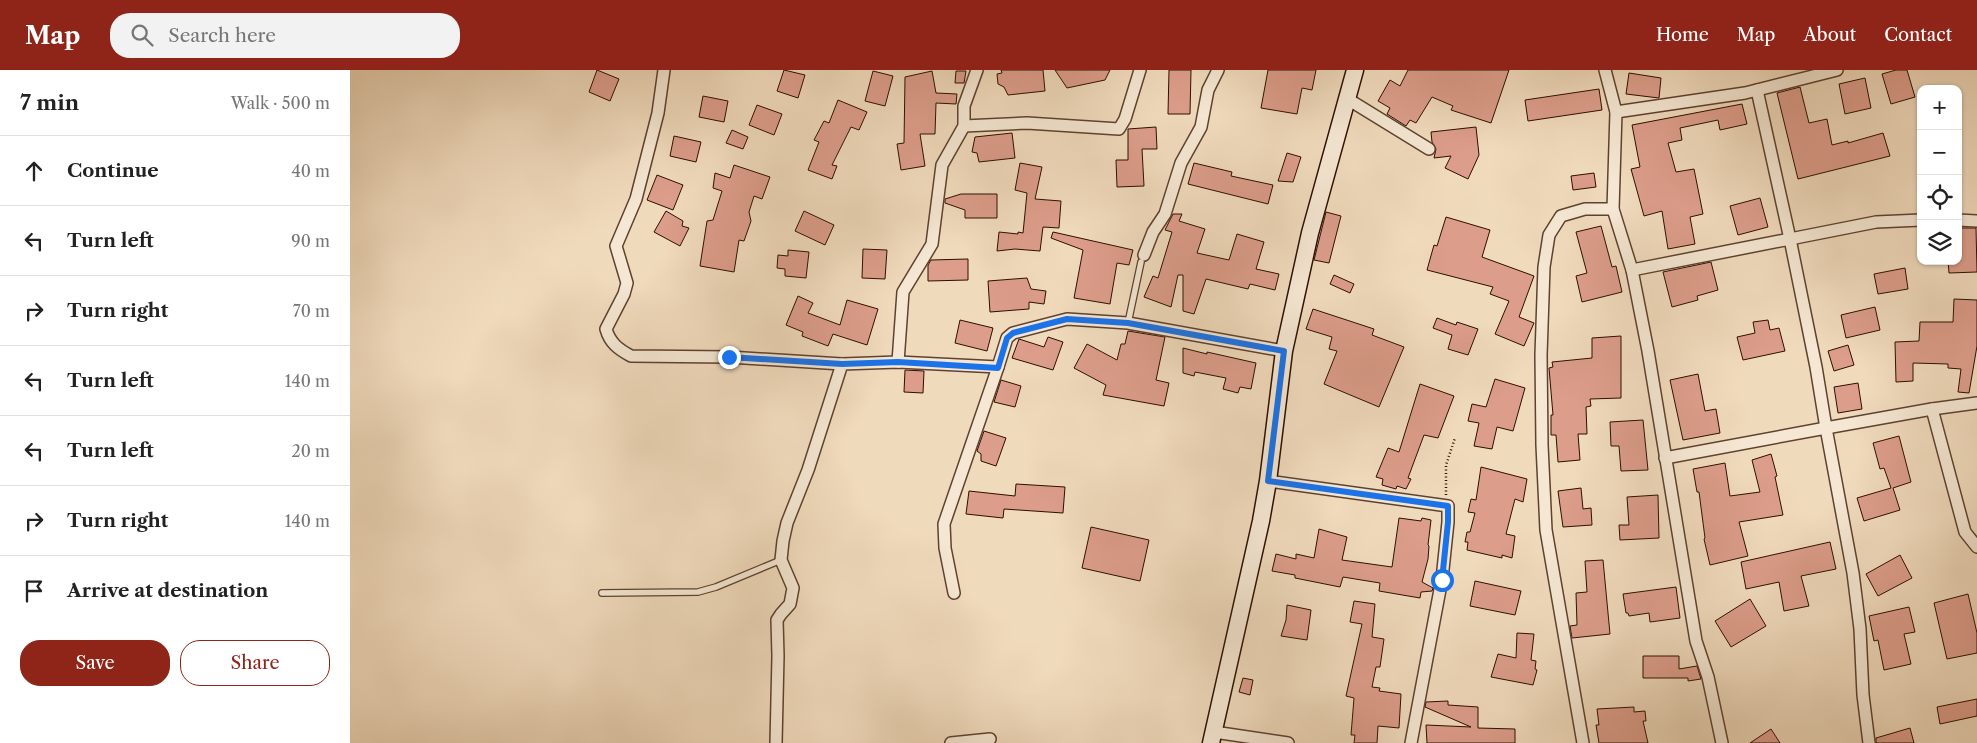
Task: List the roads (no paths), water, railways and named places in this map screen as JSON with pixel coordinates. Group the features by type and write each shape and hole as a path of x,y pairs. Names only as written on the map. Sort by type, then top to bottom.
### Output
{"street":[{"path":"664,70 658,113 636,199 616,246 627,283 624,294 606,329 609,340 620,350 631,356 729,357 842,364 898,362 998,368"},
{"path":"898,362 903,292 932,244 942,165 964,126 964,106 977,70"},
{"path":"964,126 1026,123 1119,129 1126,119 1140,70"},
{"path":"1143,259 1153,232 1165,214 1181,163 1201,127 1208,90 1218,70"},
{"path":"1288,743 1213,738 1261,521 1268,481 1284,351 1310,233 1355,70"},
{"path":"1605,70 1616,112 1613,209 1632,270 1648,351 1696,641 1708,677 1722,743"},
{"path":"1616,112 1757,90 1837,70"},
{"path":"1757,90 1816,367 1853,573 1860,628 1863,695 1869,743"},
{"path":"1346,98 1429,150"},
{"path":"1583,743 1546,530 1541,355 1544,267 1549,235 1561,216 1585,209 1613,209"},
{"path":"1632,270 1876,222 1917,220"},
{"path":"1962,220 1977,221"},
{"path":"954,593 945,548 944,524 1007,338 1020,330 1067,319 1128,323 1284,351"},
{"path":"776,743 777,620 790,604 793,588 781,560 786,522 808,470 842,364"},
{"path":"1665,458 1932,409 1977,403"},
{"path":"1932,409 1965,532 1977,546"},
{"path":"1268,481 1448,506 1442,580 1412,743"},
{"path":"951,743 990,739"}],"lane":[{"path":"1128,323 1143,259"},
{"path":"602,593 698,592 732,581 781,560"}]}
